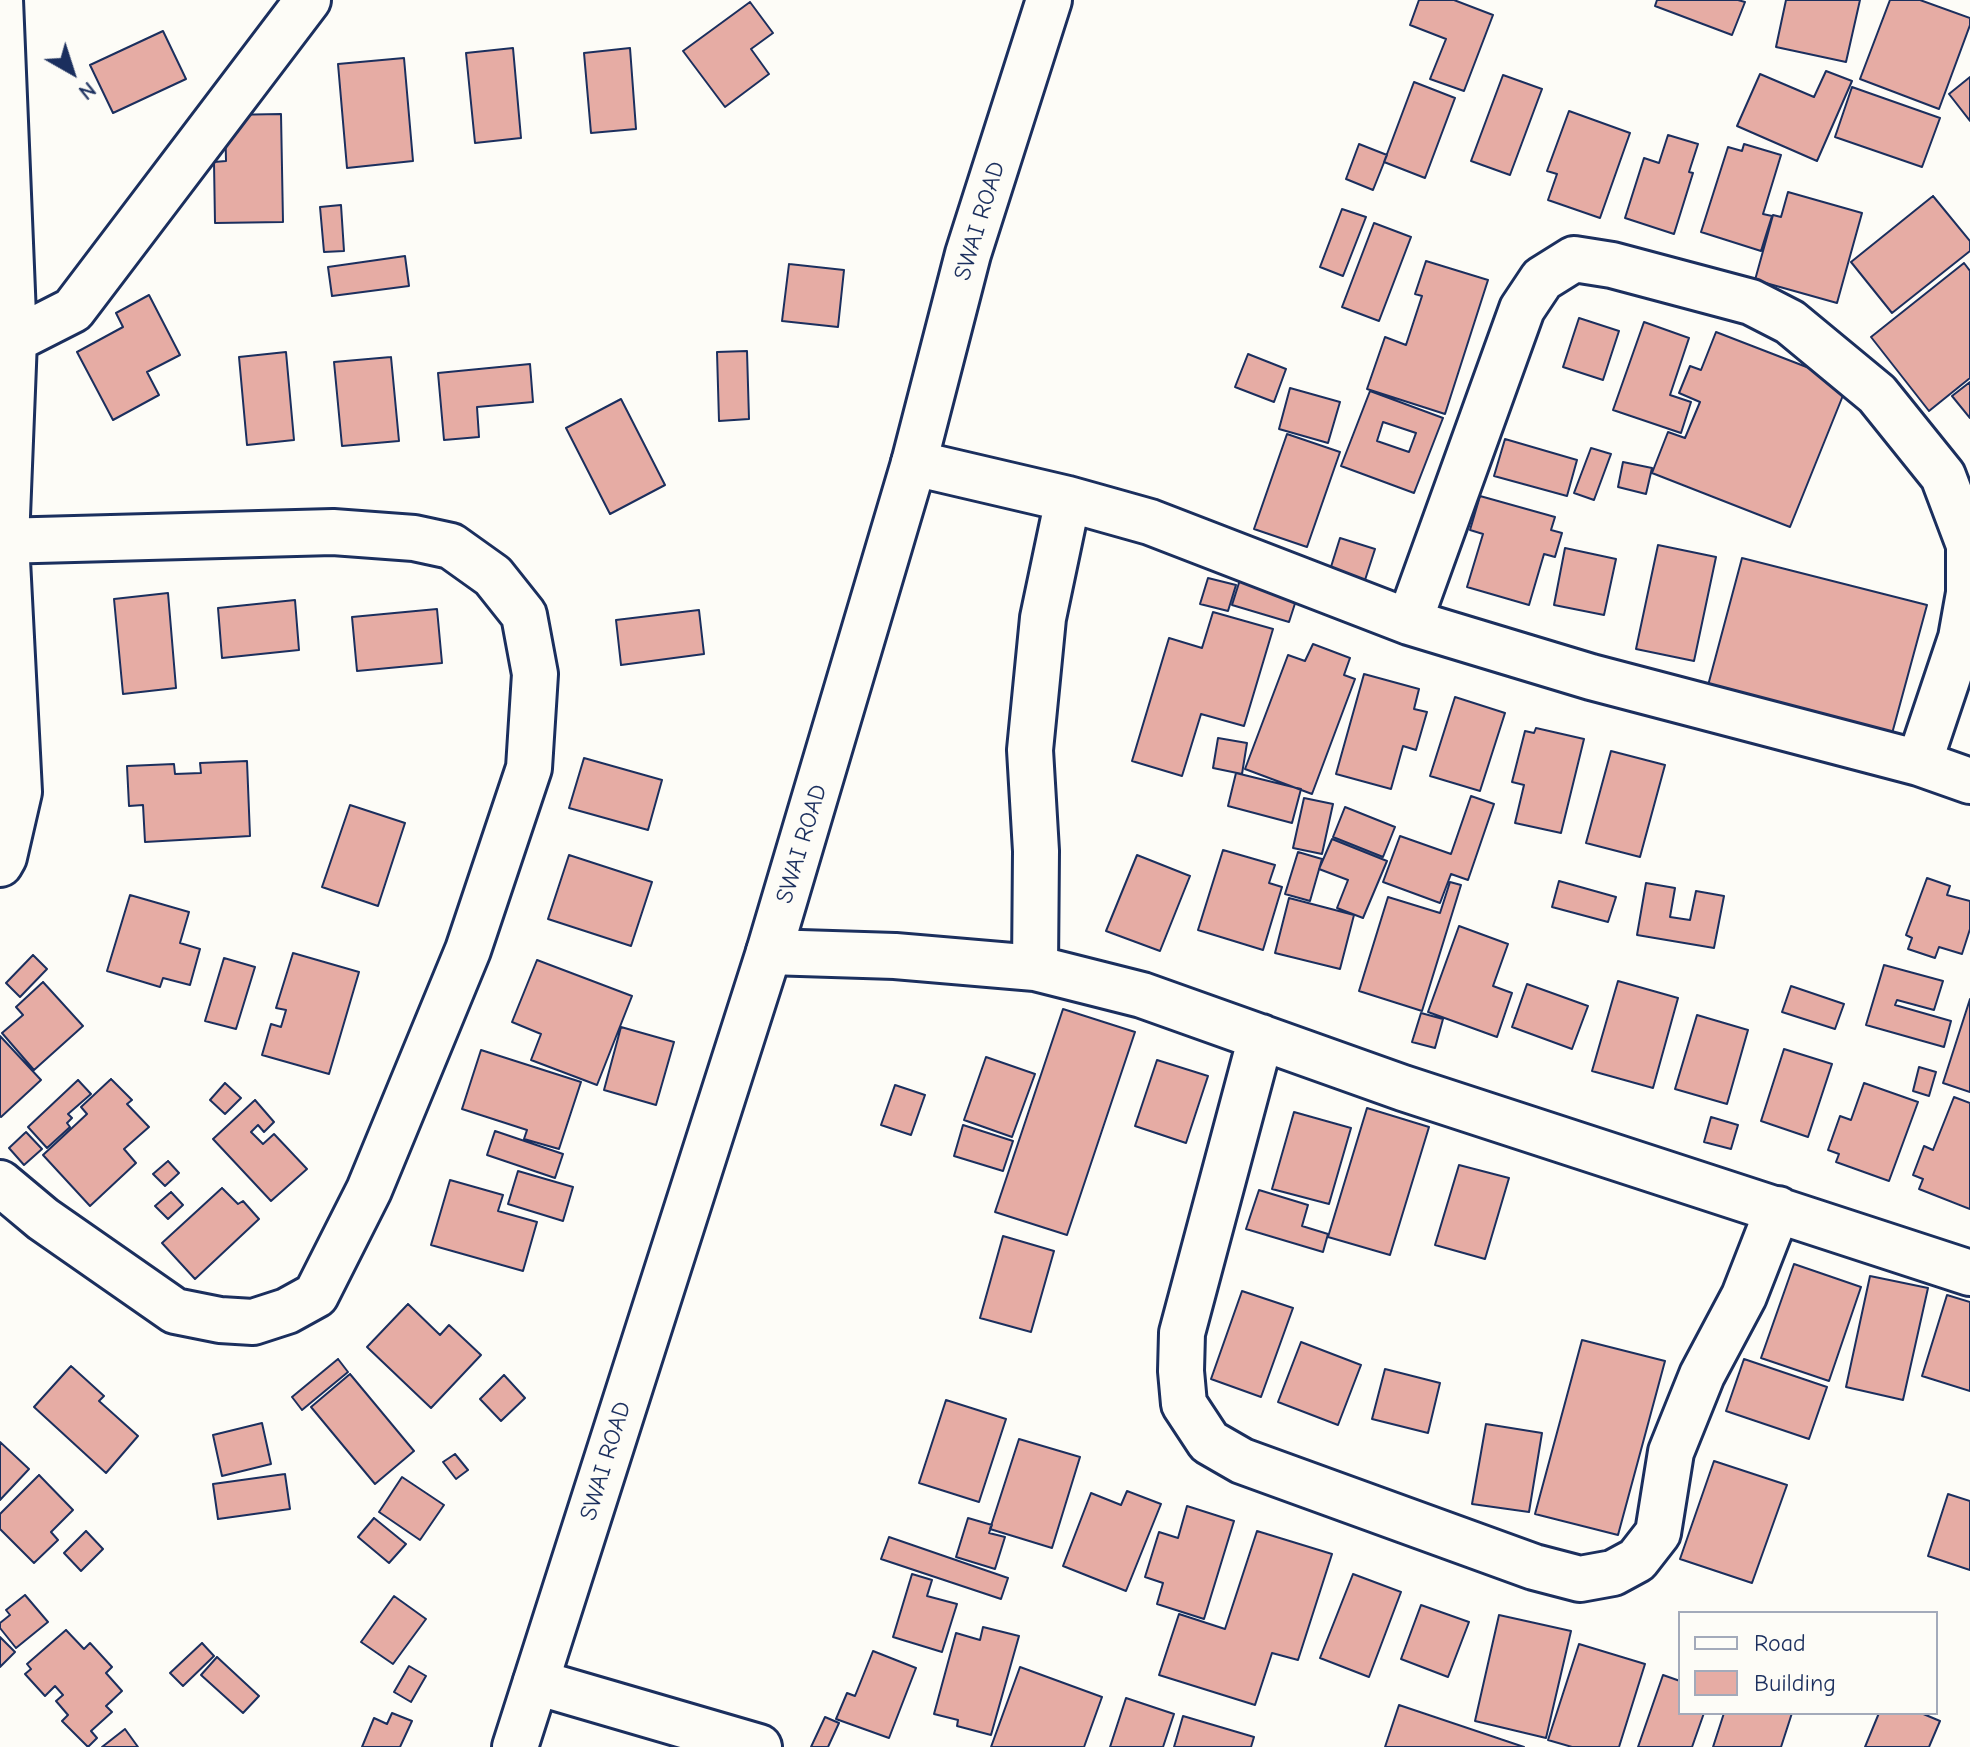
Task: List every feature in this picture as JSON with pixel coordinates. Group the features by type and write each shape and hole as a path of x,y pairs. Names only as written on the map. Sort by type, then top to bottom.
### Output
{"street":[{"path":"0,0 6,295 14,340 3,541 19,792 0,864"},
{"path":"14,340 73,310 308,0"},
{"name":"SWAI ROAD","path":"515,1747 769,952 914,463 968,254 1049,0"},
{"path":"1409,622 1522,309 1542,279 1574,259 1612,265 1751,302 1790,322 1877,394 1943,476 1969,545 1969,593 1961,638 1919,763"},
{"path":"914,463 1068,499 1150,522 1409,622 1591,677 1919,763 1970,781"},
{"path":"1035,968 1036,851 1030,750 1043,618 1068,499"},
{"path":"0,1183 43,1219 175,1311 220,1320 253,1322 287,1311 316,1295 369,1190 468,950 529,768 535,674 524,615 493,576 451,546 414,538 333,532 3,541"},
{"path":"769,952 895,956 1035,968 1142,995 1403,1088 1970,1273"},
{"path":"1261,1037 1182,1333 1184,1404 1209,1442 1242,1461 1534,1567 1580,1579 1613,1573 1637,1560 1658,1533 1671,1452 1702,1375 1744,1296 1778,1209"},
{"path":"536,1682 759,1747"}],"building":[{"path":"1419,0 1454,0 1493,15 1464,91 1430,79 1446,39 1410,25"},
{"path":"1657,0 1745,2 1732,35 1655,6"},
{"path":"1786,0 1860,0 1846,62 1776,47"},
{"path":"1890,0 1920,0 1970,18 1939,109 1860,79"},
{"path":"750,2 773,33 751,49 769,74 725,107 683,51"},
{"path":"163,31 186,79 113,113 90,65"},
{"path":"513,48 521,138 475,143 466,53"},
{"path":"630,48 636,129 591,133 584,53"},
{"path":"404,58 413,161 347,168 338,64"},
{"path":"1826,71 1852,81 1817,161 1737,126 1760,74 1814,97"},
{"path":"1503,75 1542,89 1510,175 1471,161"},
{"path":"1970,77 1970,121 1949,94"},
{"path":"1414,82 1455,98 1425,178 1384,162"},
{"path":"1852,87 1940,118 1922,167 1835,137"},
{"path":"1569,111 1630,133 1600,218 1548,200 1557,174 1547,171"},
{"path":"281,114 283,222 215,223 214,162 226,161 225,115"},
{"path":"1668,135 1698,144 1689,172 1693,173 1674,234 1625,218 1644,158 1659,163"},
{"path":"1359,144 1387,155 1373,190 1346,179"},
{"path":"1744,144 1781,155 1763,214 1772,216 1761,251 1701,232 1728,147 1742,151"},
{"path":"1788,192 1862,213 1837,303 1755,280 1773,215 1781,217"},
{"path":"1933,196 1970,241 1970,251 1892,313 1851,262"},
{"path":"341,205 344,251 324,252 320,207"},
{"path":"1342,209 1366,217 1343,276 1320,267"},
{"path":"1374,223 1411,237 1379,321 1342,307"},
{"path":"405,256 409,286 332,296 328,267"},
{"path":"1426,261 1488,280 1445,414 1367,389 1385,337 1406,345 1422,296 1415,294"},
{"path":"1964,263 1970,271 1970,378 1929,411 1871,337"},
{"path":"789,264 844,270 838,327 782,321"},
{"path":"149,295 180,355 147,372 159,395 113,420 77,352 123,327 116,313"},
{"path":"1579,318 1619,331 1603,380 1563,367"},
{"path":"1644,322 1689,338 1670,395 1691,402 1681,433 1613,410"},
{"path":"1716,332 1848,383 1790,527 1652,473 1668,432 1685,438 1700,402 1679,393 1690,366 1701,370"},
{"path":"747,351 749,419 719,421 717,352"},
{"path":"286,352 294,440 247,445 239,357"},
{"path":"1248,354 1286,369 1274,402 1235,387"},
{"path":"391,357 399,441 342,446 334,362"},
{"path":"530,364 533,402 477,407 479,437 444,440 438,373"},
{"path":"1970,382 1970,418 1952,396"},
{"path":"1290,388 1340,402 1328,443 1279,429"},
{"path":"1370,391 1443,418 1414,493 1341,466","holes":["1383,422 1416,433 1409,452 1377,441"]},
{"path":"621,399 665,485 610,514 566,428"},
{"path":"1287,434 1340,452 1307,547 1254,529"},
{"path":"1505,439 1577,460 1567,496 1494,476"},
{"path":"1591,448 1611,454 1594,500 1574,493"},
{"path":"1623,462 1652,468 1646,494 1618,487"},
{"path":"1480,496 1555,517 1551,530 1562,533 1555,557 1544,554 1529,605 1467,587 1483,534 1470,530"},
{"path":"1340,538 1375,549 1365,580 1330,570"},
{"path":"1658,545 1716,557 1694,661 1636,649"},
{"path":"1565,548 1616,559 1604,615 1554,605"},
{"path":"1742,558 1927,605 1890,741 1706,693"},
{"path":"1244,567 1301,585 1289,622 1232,605"},
{"path":"1208,578 1236,585 1228,611 1200,604"},
{"path":"168,593 176,688 123,694 114,599"},
{"path":"295,600 299,650 222,658 218,608"},
{"path":"437,609 442,663 357,671 352,617"},
{"path":"699,610 704,654 621,665 616,620"},
{"path":"1213,612 1273,629 1244,726 1201,714 1182,776 1132,761 1169,638 1202,648"},
{"path":"1313,644 1350,658 1344,675 1355,679 1312,794 1245,769 1288,655 1305,661"},
{"path":"1364,674 1419,689 1414,709 1427,712 1416,750 1403,746 1391,789 1336,774"},
{"path":"1455,697 1505,713 1480,791 1430,776"},
{"path":"1536,728 1584,739 1561,833 1515,823 1524,785 1512,782 1525,731 1534,733"},
{"path":"1218,738 1247,743 1242,774 1213,768"},
{"path":"1611,751 1665,765 1640,857 1586,843"},
{"path":"584,758 662,780 648,830 569,808"},
{"path":"247,761 250,836 145,842 143,805 129,806 127,766 174,764 175,774 201,773 200,763"},
{"path":"1236,773 1301,789 1292,823 1228,806"},
{"path":"1471,796 1494,804 1468,880 1451,874 1440,903 1383,882 1400,836 1451,854"},
{"path":"1304,798 1333,804 1322,854 1293,848"},
{"path":"350,805 405,823 378,906 322,887"},
{"path":"1345,807 1395,827 1383,857 1333,837"},
{"path":"1332,839 1387,861 1363,918 1337,908 1348,880 1319,869"},
{"path":"1223,850 1275,865 1269,883 1282,887 1263,950 1198,930"},
{"path":"1298,852 1322,859 1310,901 1285,894"},
{"path":"569,855 652,882 631,946 548,919"},
{"path":"1137,855 1190,876 1160,951 1106,931"},
{"path":"1927,878 1950,886 1947,895 1970,901 1970,929 1962,954 1939,947 1935,958 1908,949 1912,938 1906,935"},
{"path":"1559,881 1616,897 1608,922 1552,907"},
{"path":"1450,882 1461,885 1422,1011 1359,991 1388,897 1440,913"},
{"path":"1646,883 1675,888 1670,917 1690,920 1696,891 1724,896 1714,948 1637,935"},
{"path":"130,895 189,912 180,943 200,949 190,985 163,978 160,987 107,971"},
{"path":"1289,898 1354,915 1340,969 1275,953"},
{"path":"1459,926 1508,944 1493,986 1512,993 1497,1037 1428,1012"},
{"path":"293,953 359,972 329,1074 262,1055 271,1024 281,1027 286,1010 276,1008"},
{"path":"33,955 47,969 20,997 6,983"},
{"path":"224,958 255,967 236,1029 205,1021"},
{"path":"537,960 632,996 597,1085 531,1060 541,1034 512,1022"},
{"path":"1884,965 1943,981 1934,1010 1897,1000 1895,1005 1951,1021 1944,1047 1866,1025"},
{"path":"1618,981 1678,998 1653,1088 1592,1071"},
{"path":"43,982 83,1026 34,1070 2,1033 23,1015 16,1007"},
{"path":"1527,984 1588,1006 1572,1049 1512,1027"},
{"path":"1791,986 1844,1004 1835,1029 1782,1012"},
{"path":"1970,999 1970,1092 1943,1083"},
{"path":"1063,1009 1135,1032 1067,1235 995,1212"},
{"path":"1421,1013 1443,1019 1435,1048 1412,1042"},
{"path":"1697,1015 1748,1030 1727,1104 1675,1089"},
{"path":"621,1027 674,1042 656,1105 604,1090"},
{"path":"0,1036 41,1080 1,1117 0,1116"},
{"path":"1784,1049 1832,1064 1808,1137 1761,1121"},
{"path":"481,1050 581,1082 559,1149 524,1139 527,1130 462,1109"},
{"path":"986,1057 1035,1074 1012,1137 964,1120"},
{"path":"1157,1060 1208,1076 1186,1143 1135,1126"},
{"path":"1919,1067 1936,1072 1929,1096 1913,1091"},
{"path":"111,1079 132,1100 127,1104 149,1127 124,1149 136,1163 90,1206 43,1155 87,1114 81,1107"},
{"path":"78,1080 91,1094 68,1114 72,1118 67,1123 70,1127 47,1148 28,1127"},
{"path":"225,1083 241,1098 225,1114 210,1100"},
{"path":"1864,1083 1918,1102 1889,1181 1836,1162 1839,1154 1828,1150 1840,1116 1851,1120"},
{"path":"895,1085 925,1095 911,1135 881,1125"},
{"path":"1954,1097 1970,1103 1970,1209 1919,1189 1923,1179 1913,1175 1924,1146 1933,1150"},
{"path":"255,1100 274,1122 264,1132 258,1125 251,1132 263,1144 274,1134 307,1169 271,1201 213,1139"},
{"path":"1367,1108 1429,1127 1390,1255 1328,1237"},
{"path":"1294,1112 1351,1128 1329,1204 1272,1189"},
{"path":"1711,1117 1738,1125 1731,1149 1704,1142"},
{"path":"963,1125 1013,1141 1003,1171 954,1156"},
{"path":"495,1131 563,1154 555,1178 487,1155"},
{"path":"26,1132 42,1149 24,1165 9,1148"},
{"path":"168,1161 179,1173 165,1186 153,1174"},
{"path":"1459,1165 1509,1178 1485,1259 1435,1245"},
{"path":"518,1171 573,1187 563,1221 508,1204"},
{"path":"450,1180 503,1195 498,1211 537,1222 523,1271 431,1245"},
{"path":"222,1188 238,1204 243,1201 259,1219 195,1279 162,1243"},
{"path":"1259,1190 1308,1205 1302,1226 1328,1234 1323,1252 1246,1229"},
{"path":"171,1192 183,1205 168,1219 155,1206"},
{"path":"1003,1236 1054,1251 1031,1332 980,1318"},
{"path":"1794,1264 1861,1287 1829,1381 1761,1358"},
{"path":"1870,1276 1928,1288 1903,1400 1846,1387"},
{"path":"1242,1291 1293,1308 1261,1397 1211,1379"},
{"path":"1947,1295 1970,1302 1970,1391 1922,1376"},
{"path":"408,1304 440,1335 449,1325 481,1355 431,1408 367,1347"},
{"path":"1582,1340 1665,1361 1618,1535 1535,1514"},
{"path":"1301,1342 1361,1365 1338,1425 1278,1402"},
{"path":"338,1359 348,1372 302,1410 292,1397"},
{"path":"1744,1359 1827,1387 1809,1439 1726,1411"},
{"path":"71,1366 104,1396 99,1401 138,1436 106,1473 34,1407"},
{"path":"1385,1369 1440,1383 1428,1433 1372,1419"},
{"path":"350,1374 414,1451 375,1484 311,1407"},
{"path":"504,1375 525,1398 501,1421 480,1399"},
{"path":"946,1400 1006,1419 979,1502 919,1483"},
{"path":"262,1423 271,1464 222,1476 213,1435"},
{"path":"1486,1424 1542,1433 1529,1512 1472,1504"},
{"path":"1019,1439 1080,1457 1052,1548 990,1529"},
{"path":"0,1442 29,1469 0,1500"},
{"path":"455,1454 468,1470 456,1479 443,1462"},
{"path":"1714,1461 1787,1485 1752,1583 1680,1559"},
{"path":"285,1474 290,1509 218,1519 213,1484"},
{"path":"39,1475 73,1510 51,1532 58,1540 34,1563 0,1529 0,1514"},
{"path":"402,1477 444,1505 420,1540 379,1512"},
{"path":"1127,1491 1161,1504 1126,1591 1063,1566 1091,1493 1121,1505"},
{"path":"1948,1494 1970,1501 1970,1570 1928,1556"},
{"path":"1187,1506 1234,1521 1204,1619 1157,1604 1163,1583 1145,1577 1159,1532 1178,1538"},
{"path":"374,1518 406,1544 389,1563 358,1537"},
{"path":"968,1518 992,1525 989,1533 1005,1537 995,1569 956,1557"},
{"path":"86,1531 103,1549 81,1571 64,1553"},
{"path":"1257,1531 1332,1554 1298,1660 1272,1653 1255,1705 1159,1675 1179,1614 1225,1629"},
{"path":"889,1537 1008,1578 1001,1599 881,1559"},
{"path":"912,1574 932,1580 927,1596 957,1604 942,1652 893,1637"},
{"path":"1353,1574 1401,1592 1369,1677 1320,1658"},
{"path":"25,1595 48,1622 16,1648 0,1628 0,1623 10,1615 6,1610"},
{"path":"394,1596 426,1619 393,1664 361,1642"},
{"path":"1421,1605 1469,1622 1448,1677 1401,1659"},
{"path":"1499,1615 1571,1631 1546,1738 1475,1721"},
{"path":"983,1627 1019,1636 991,1735 957,1726 958,1720 934,1714 956,1633 980,1640"},
{"path":"66,1630 84,1649 90,1643 112,1667 106,1673 122,1691 106,1706 112,1712 91,1731 97,1738 88,1747 62,1721 68,1715 56,1701 63,1695 55,1686 45,1696 25,1674 31,1669 27,1664"},
{"path":"0,1637 15,1652 0,1667"},
{"path":"202,1643 214,1656 183,1686 170,1673"},
{"path":"1579,1644 1645,1664 1619,1747 1572,1747 1548,1740"},
{"path":"873,1651 916,1668 889,1738 836,1719 847,1693 855,1696"},
{"path":"217,1657 259,1696 243,1713 201,1675"},
{"path":"409,1666 426,1676 411,1702 394,1692"},
{"path":"1020,1667 1102,1697 1084,1747 991,1747"},
{"path":"1663,1675 1678,1680 1678,1715 1703,1715 1692,1747 1638,1747"},
{"path":"1126,1698 1174,1714 1163,1747 1110,1747"},
{"path":"1399,1705 1524,1747 1385,1747"},
{"path":"392,1713 412,1721 400,1747 362,1747 374,1718 387,1724"},
{"path":"1723,1715 1791,1715 1781,1747 1713,1747"},
{"path":"1878,1715 1926,1715 1940,1721 1929,1747 1865,1747"},
{"path":"1183,1716 1254,1737 1251,1747 1174,1747"},
{"path":"825,1717 839,1723 828,1747 811,1747"},
{"path":"125,1729 138,1747 102,1747"}]}
